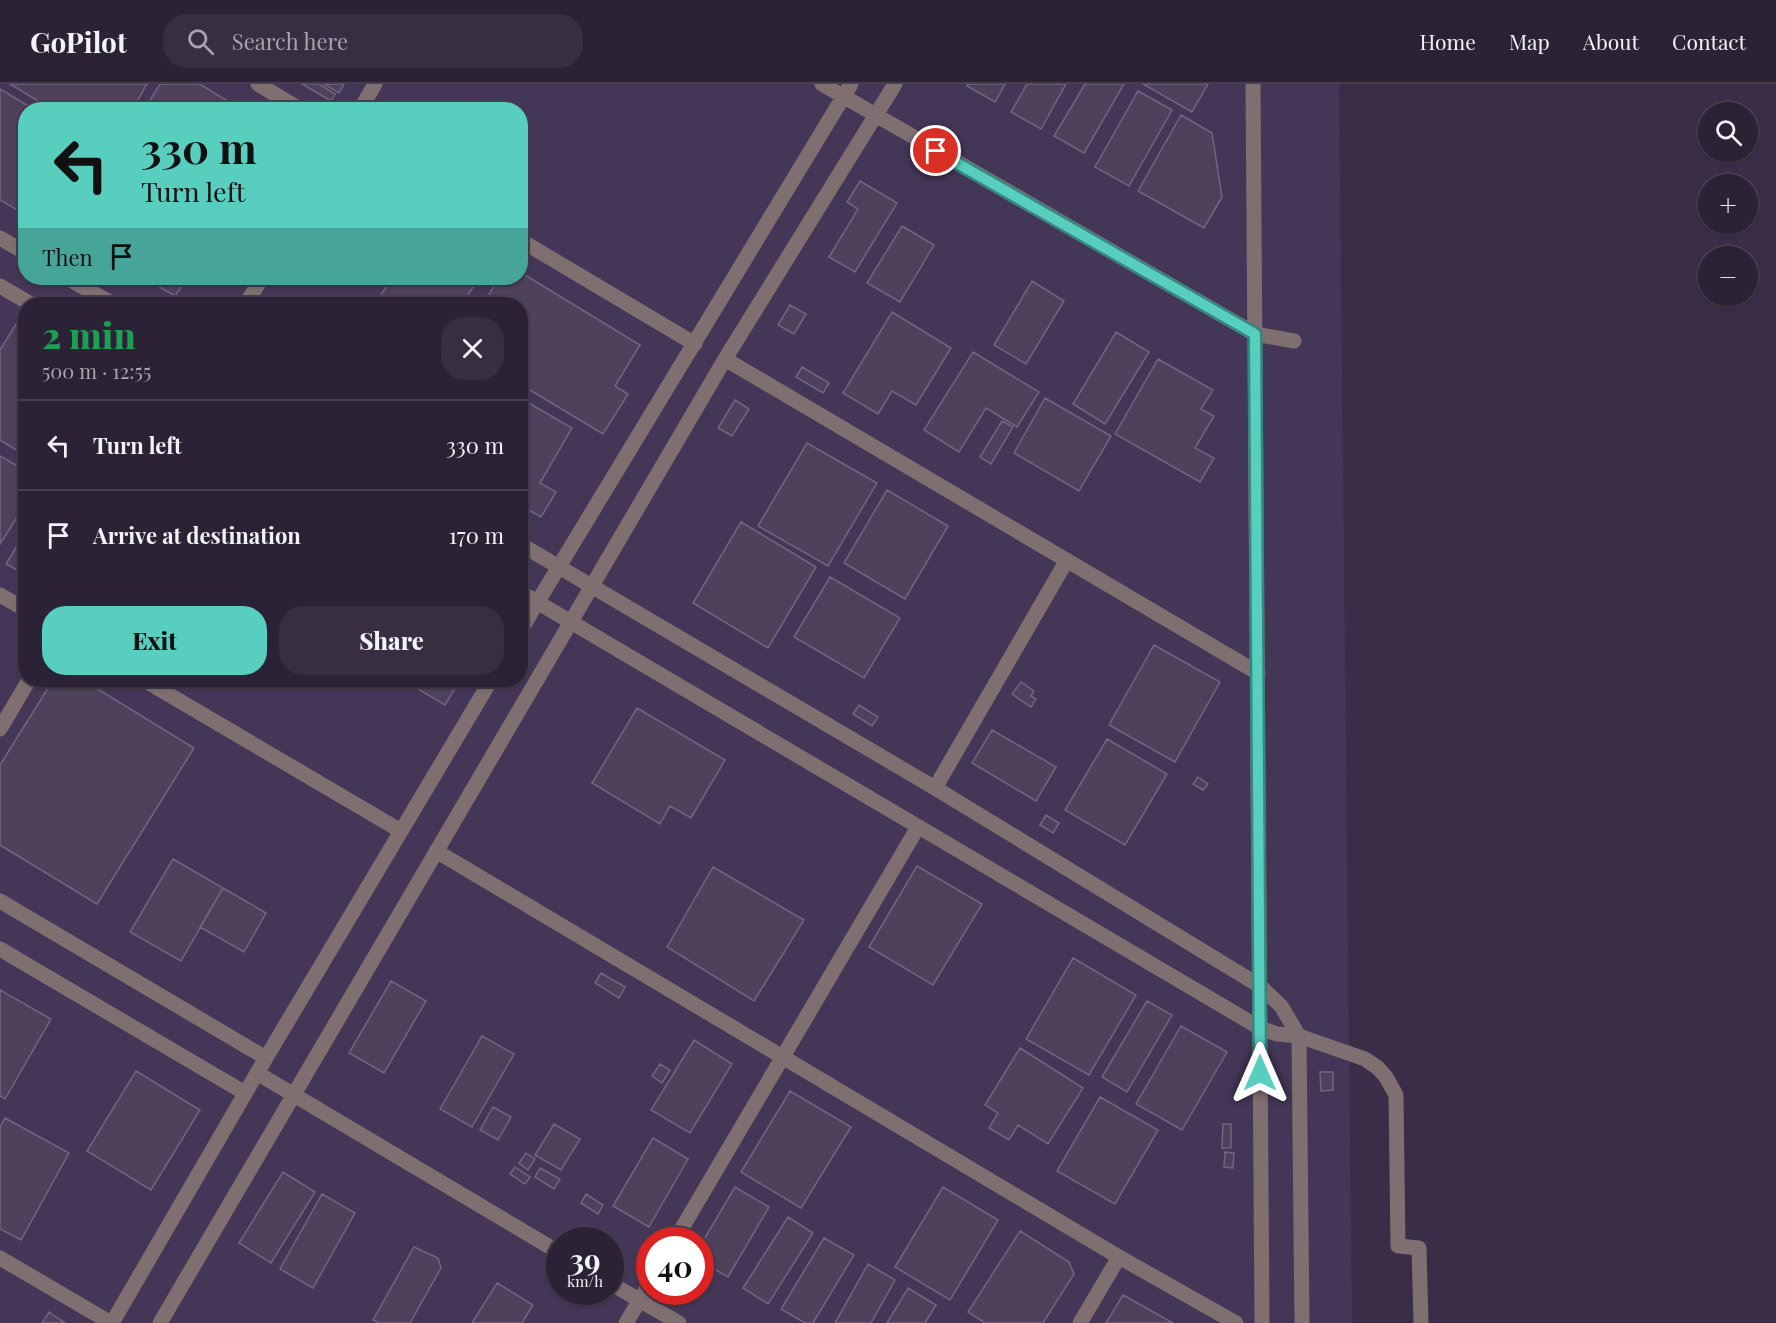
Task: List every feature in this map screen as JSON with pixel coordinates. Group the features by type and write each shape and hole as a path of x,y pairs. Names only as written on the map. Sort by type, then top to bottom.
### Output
{"street":[{"path":"258,84 288,102"},
{"path":"365,102 375,84"},
{"path":"822,84 847,90 876,117 1255,334 1294,341"},
{"path":"160,1323 725,359 895,84"},
{"path":"1253,84 1262,1323"},
{"path":"528,617 847,90"},
{"path":"0,238 18,248"},
{"path":"528,245 695,344"},
{"path":"79,285 101,297"},
{"path":"0,286 19,297"},
{"path":"725,359 1258,673"},
{"path":"528,549 935,788 1260,986 1281,1006 1299,1036 1302,1323"},
{"path":"935,788 1067,561"},
{"path":"0,595 18,605"},
{"path":"528,597 1260,1028 1277,1034 1299,1036 1365,1059 1378,1068 1396,1095 1398,1246 1419,1248 1420,1323"},
{"path":"0,729 24,687"},
{"path":"156,687 401,831"},
{"path":"0,1258 111,1323 487,687"},
{"path":"683,1227 918,827"},
{"path":"436,851 1119,1257 1236,1323"},
{"path":"0,902 266,1058"},
{"path":"0,950 245,1094"},
{"path":"257,1073 546,1244"},
{"path":"1080,1323 1119,1257"},
{"path":"626,1323 637,1305"},
{"path":"648,1305 679,1323"}],"shaded area":[{"path":"0,84 1339,84 1352,1323 0,1323"}],"building":[{"path":"10,84 147,84 137,102 40,102"},
{"path":"160,84 200,84 229,102 149,102"},
{"path":"302,84 319,84 335,94 331,101"},
{"path":"324,84 344,84 339,93"},
{"path":"968,84 1005,84 995,102 967,86"},
{"path":"1027,84 1066,84 1041,129 1011,112"},
{"path":"1085,84 1124,84 1084,153 1054,136"},
{"path":"1143,84 1208,84 1192,112"},
{"path":"0,89 22,102 18,102 18,210 0,200"},
{"path":"1138,91 1172,110 1129,186 1095,167"},
{"path":"1181,115 1212,133 1222,197 1204,228 1138,191"},
{"path":"860,181 897,203 855,272 829,257 858,209 847,202"},
{"path":"902,226 934,245 900,302 867,283"},
{"path":"528,277 640,345 615,386 628,394 603,434 528,389 528,297 487,297 495,285 528,285"},
{"path":"1032,281 1064,301 1026,364 994,345"},
{"path":"156,285 182,285 175,296"},
{"path":"387,285 474,285 467,297 384,297 381,295"},
{"path":"790,305 806,314 794,334 778,325"},
{"path":"892,312 951,348 916,405 892,391 878,414 843,393"},
{"path":"16,324 18,325 18,451 0,440 0,350"},
{"path":"1116,332 1149,352 1105,424 1073,404"},
{"path":"973,352 1039,392 1017,427 986,408 959,452 924,430"},
{"path":"1158,359 1213,390 1201,409 1214,416 1195,448 1214,458 1200,482 1115,434"},
{"path":"802,367 829,383 823,393 796,377"},
{"path":"1045,398 1111,436 1079,491 1014,453"},
{"path":"735,400 749,409 732,436 718,428"},
{"path":"528,403 572,428 540,483 556,492 541,517 528,510"},
{"path":"1002,421 1013,427 991,464 980,457"},
{"path":"807,443 877,483 828,566 758,526"},
{"path":"0,456 18,466 18,516 0,544"},
{"path":"887,490 948,526 905,599 844,563"},
{"path":"741,522 816,567 768,648 693,603"},
{"path":"18,544 18,571 6,564"},
{"path":"830,577 900,618 864,678 794,637"},
{"path":"1154,645 1220,682 1175,762 1109,725"},
{"path":"1021,682 1034,691 1031,696 1036,699 1031,707 1012,694"},
{"path":"49,687 94,687 194,748 97,904 0,845 0,765"},
{"path":"415,687 456,687 445,705"},
{"path":"859,705 878,717 872,726 853,714"},
{"path":"637,708 725,760 691,818 670,806 660,824 592,783"},
{"path":"992,730 1056,767 1036,801 972,763"},
{"path":"1107,739 1167,774 1125,845 1065,810"},
{"path":"1198,777 1208,784 1203,790 1193,784"},
{"path":"1046,815 1059,823 1053,833 1040,825"},
{"path":"173,859 223,888 181,961 130,932"},
{"path":"917,866 982,904 933,985 869,947"},
{"path":"713,867 804,920 754,1001 667,947"},
{"path":"223,888 266,913 244,952 200,927"},
{"path":"1073,958 1136,995 1089,1075 1026,1039"},
{"path":"601,973 625,987 619,998 595,983"},
{"path":"391,981 426,1001 384,1073 349,1053"},
{"path":"0,990 51,1019 5,1099 0,1096"},
{"path":"1147,1001 1172,1015 1127,1092 1102,1077"},
{"path":"1181,1026 1227,1052 1182,1130 1136,1104"},
{"path":"482,1036 514,1054 472,1127 440,1109"},
{"path":"694,1040 732,1064 690,1133 651,1110"},
{"path":"1020,1048 1083,1088 1048,1144 1018,1125 1009,1140 989,1128 998,1113 985,1105"},
{"path":"660,1064 670,1070 662,1083 652,1076"},
{"path":"136,1071 200,1110 151,1190 87,1151"},
{"path":"1320,1072 1333,1072 1333,1090 1321,1091"},
{"path":"790,1091 851,1127 801,1208 741,1172"},
{"path":"1100,1097 1158,1130 1115,1204 1057,1171"},
{"path":"493,1107 511,1117 498,1140 480,1130"},
{"path":"5,1118 69,1153 21,1240 0,1229 0,1127"},
{"path":"554,1124 580,1139 561,1170 535,1155"},
{"path":"1223,1124 1231,1124 1231,1148 1222,1148"},
{"path":"653,1138 688,1159 649,1227 613,1206"},
{"path":"1225,1152 1234,1153 1233,1168 1224,1167"},
{"path":"526,1153 535,1159 528,1170 519,1163"},
{"path":"515,1167 530,1177 525,1184 510,1174"},
{"path":"540,1168 560,1179 554,1189 535,1177"},
{"path":"283,1172 315,1192 271,1263 239,1243"},
{"path":"735,1187 769,1207 728,1277 714,1269 714,1227 711,1227"},
{"path":"943,1187 998,1220 950,1300 895,1267"},
{"path":"322,1194 355,1213 313,1288 280,1269"},
{"path":"586,1194 603,1205 598,1214 581,1203"},
{"path":"788,1217 813,1233 768,1304 743,1288"},
{"path":"1020,1231 1069,1262 1074,1274 1043,1323 985,1323 968,1312"},
{"path":"824,1238 854,1255 813,1323 805,1323 781,1309"},
{"path":"414,1247 438,1258 441,1268 410,1323 379,1323 373,1320"},
{"path":"868,1264 895,1280 871,1323 835,1323"},
{"path":"497,1283 533,1305 522,1323 472,1323"},
{"path":"908,1288 936,1305 925,1323 887,1323"},
{"path":"1123,1295 1173,1323 1106,1323"},
{"path":"49,1312 65,1323 42,1323"}],"route":[{"path":"936,151 1255,334 1260,1073"}]}
